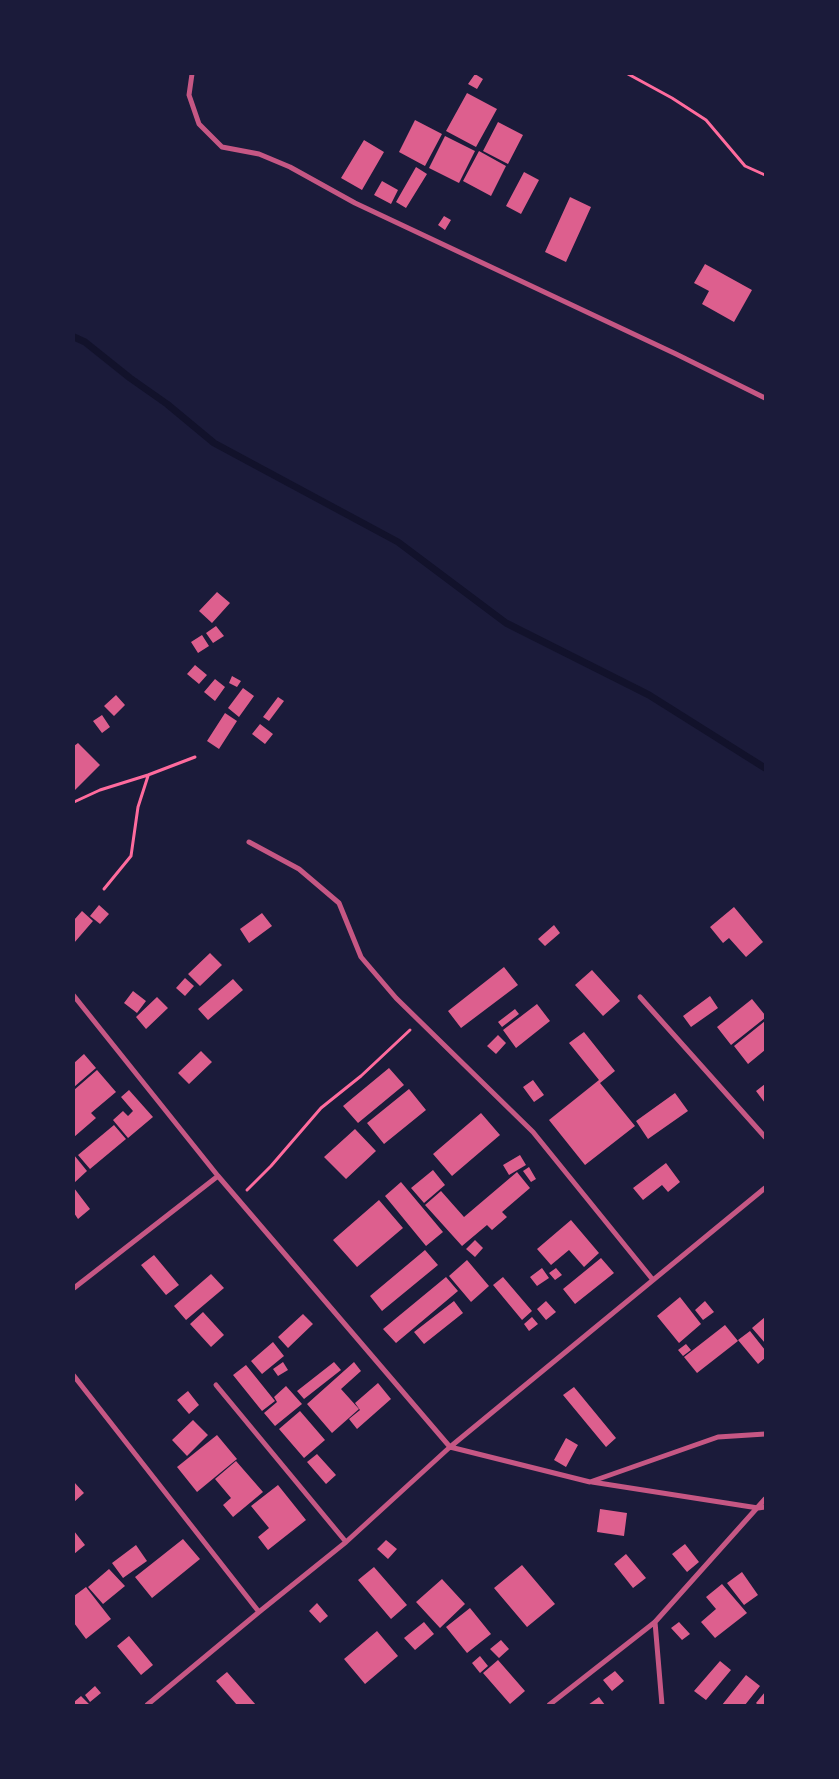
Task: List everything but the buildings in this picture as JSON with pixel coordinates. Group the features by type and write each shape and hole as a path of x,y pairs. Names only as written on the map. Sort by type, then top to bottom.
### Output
{"street":[{"path":"192,74 189,95 199,124 222,147 259,154 290,167 355,203 676,354 765,398"},
{"path":"249,842 299,869 339,903 361,957 396,998 533,1132 653,1280"},
{"path":"74,996 238,1200 450,1447 590,1482 758,1508 765,1507"},
{"path":"640,997 765,1137"},
{"path":"74,1288 218,1176"},
{"path":"147,1705 346,1542 450,1447 765,1188"},
{"path":"74,1376 259,1612"},
{"path":"216,1385 346,1542"},
{"path":"590,1482 718,1437 765,1434"},
{"path":"549,1705 655,1622 765,1499"},
{"path":"655,1622 662,1705"}],"path":[{"path":"628,74 672,98 706,120 745,166 765,175"},
{"path":"74,802 100,790 148,775 195,757"},
{"path":"104,890 131,856 138,807 148,775"},
{"path":"238,1200 271,1166 321,1108 361,1076 419,1021"}],"waterway":[{"path":"74,337 85,342 130,378 167,404 214,443 398,542 506,623 649,695 765,768"}]}
